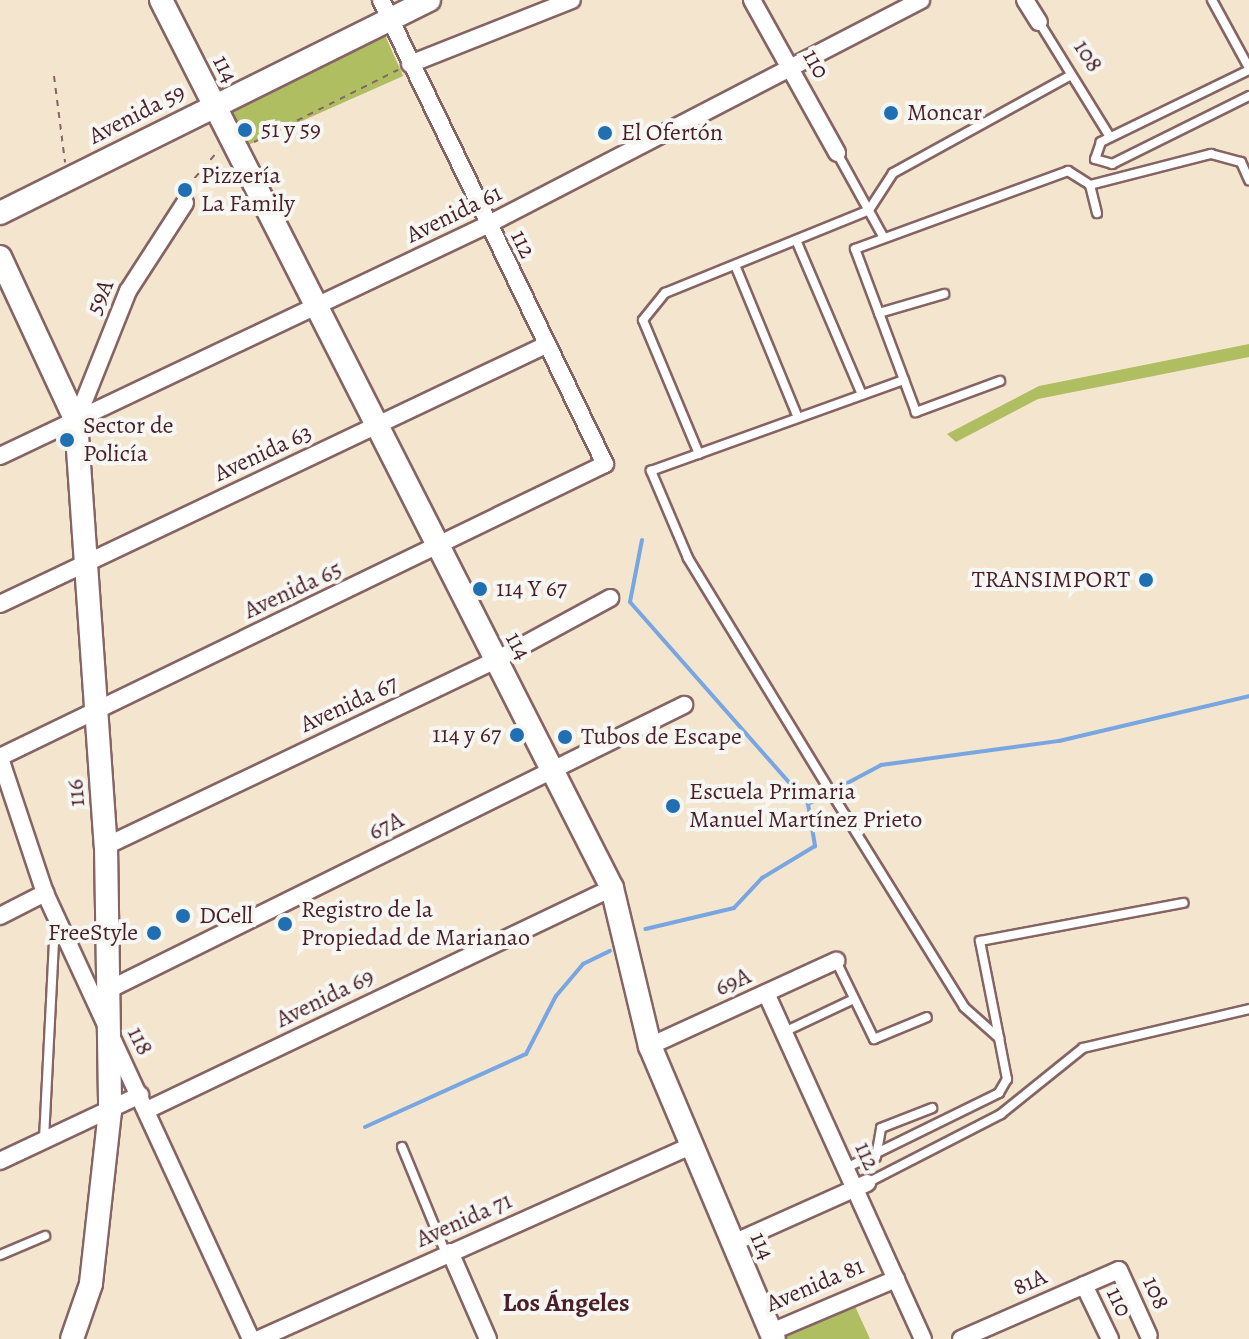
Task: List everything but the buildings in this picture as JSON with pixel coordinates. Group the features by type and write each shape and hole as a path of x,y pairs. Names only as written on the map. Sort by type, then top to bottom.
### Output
{"street":[{"name":"114","path":"161,0 314,307 612,888 650,1046 733,1243 767,1337"},
{"name":"Avenida 59","path":"0,213 213,105 385,9 429,0"},
{"path":"410,64 572,0"},
{"name":"110","path":"752,0 837,153"},
{"name":"Avenida 61","path":"0,456 487,225 793,72 921,0"},
{"name":"108","path":"1025,0 1039,22"},
{"name":"112","path":"385,9 605,464"},
{"name":"59A","path":"76,421 128,291 185,203"},
{"name":"116","path":"0,257 76,421 83,561 106,846 110,1111 91,1284 72,1339"},
{"name":"Avenida 63","path":"0,604 83,561 376,427 546,345"},
{"name":"Avenida 65","path":"0,757 440,548 605,464"},
{"name":"Avenida 67","path":"106,846 496,660 610,598"},
{"name":"67A","path":"108,990 555,772 684,705"},
{"name":"118","path":"0,757 45,893 251,1339"},
{"name":"Avenida 69","path":"0,1161 110,1111 143,1102 612,888"},
{"path":"0,916 45,893"},
{"name":"69A","path":"650,1046 836,961"},
{"name":"112","path":"766,993 846,1168 861,1185 896,1279 923,1339"},
{"name":"Avenida 71","path":"259,1339 691,1146"},
{"path":"733,1243 861,1185"},
{"path":"448,1253 488,1339"},
{"name":"108","path":"1119,1270 1152,1337"},
{"name":"81A","path":"961,1339 1119,1270"},
{"name":"Avenida 81","path":"767,1337 896,1279"},
{"name":"110","path":"1084,1285 1110,1339"}],"lane":[{"path":"1212,0 1249,69 1110,137 1094,151 1104,165 1249,96"},
{"name":"108","path":"1039,22 1110,137"},
{"path":"699,454 643,320 665,293 869,210 893,173 1071,75"},
{"path":"837,153 884,238"},
{"path":"1090,185 1211,154 1241,162 1249,180"},
{"path":"1000,381 916,412 855,249 1068,171 1090,185 1097,213"},
{"path":"796,240 862,395"},
{"path":"735,265 798,418"},
{"path":"879,313 944,294"},
{"path":"827,786 688,558 651,471 904,380"},
{"path":"834,797 964,1007 999,1038"},
{"path":"846,1168 876,1157 999,1093 1007,1079 980,941 1183,903"},
{"path":"44,1142 56,917"},
{"path":"836,961 874,1039 927,1017"},
{"path":"784,1032 854,999"},
{"path":"861,1185 1001,1114 1083,1048 1249,1009"},
{"path":"876,1157 881,1128 932,1108"},
{"path":"402,1147 448,1253"},
{"path":"0,1255 45,1236"}],"path":[{"path":"185,203 187,179 234,145 410,64"},
{"path":"54,76 67,179"}],"green space":[{"path":"384,33 403,76 244,147 225,104"},
{"path":"1249,344 1249,357 1038,399 956,442 947,434 1039,386"},
{"path":"854,1304 870,1339 780,1339 780,1337"}],"waterway":[{"path":"642,540 630,602 808,804 815,846 762,878 734,908 645,929"},
{"path":"808,804 881,765 1059,741 1249,696"},
{"path":"365,1127 526,1054 556,996 583,964 610,951"}],"place":[{"name":"Moncar","path":"891,113"},
{"name":"51 y 59","path":"245,130"},
{"name":"El Ofertón","path":"605,133"},
{"name":"Pizzería La Family","path":"185,190"},
{"name":"Sector de Policía","path":"67,440"},
{"name":"TRANSIMPORT","path":"1146,580"},
{"name":"114 Y 67","path":"480,589"},
{"name":"114 y 67","path":"517,735"},
{"name":"Tubos de Escape","path":"565,737"},
{"name":"Escuela Primaria Manuel Martínez Prieto","path":"673,806"},
{"name":"DCell","path":"183,916"},
{"name":"Registro de la Propiedad de Marianao","path":"285,924"},
{"name":"FreeStyle","path":"154,933"}],"district":[{"name":"Los Ángeles","path":"566,1303"}]}
